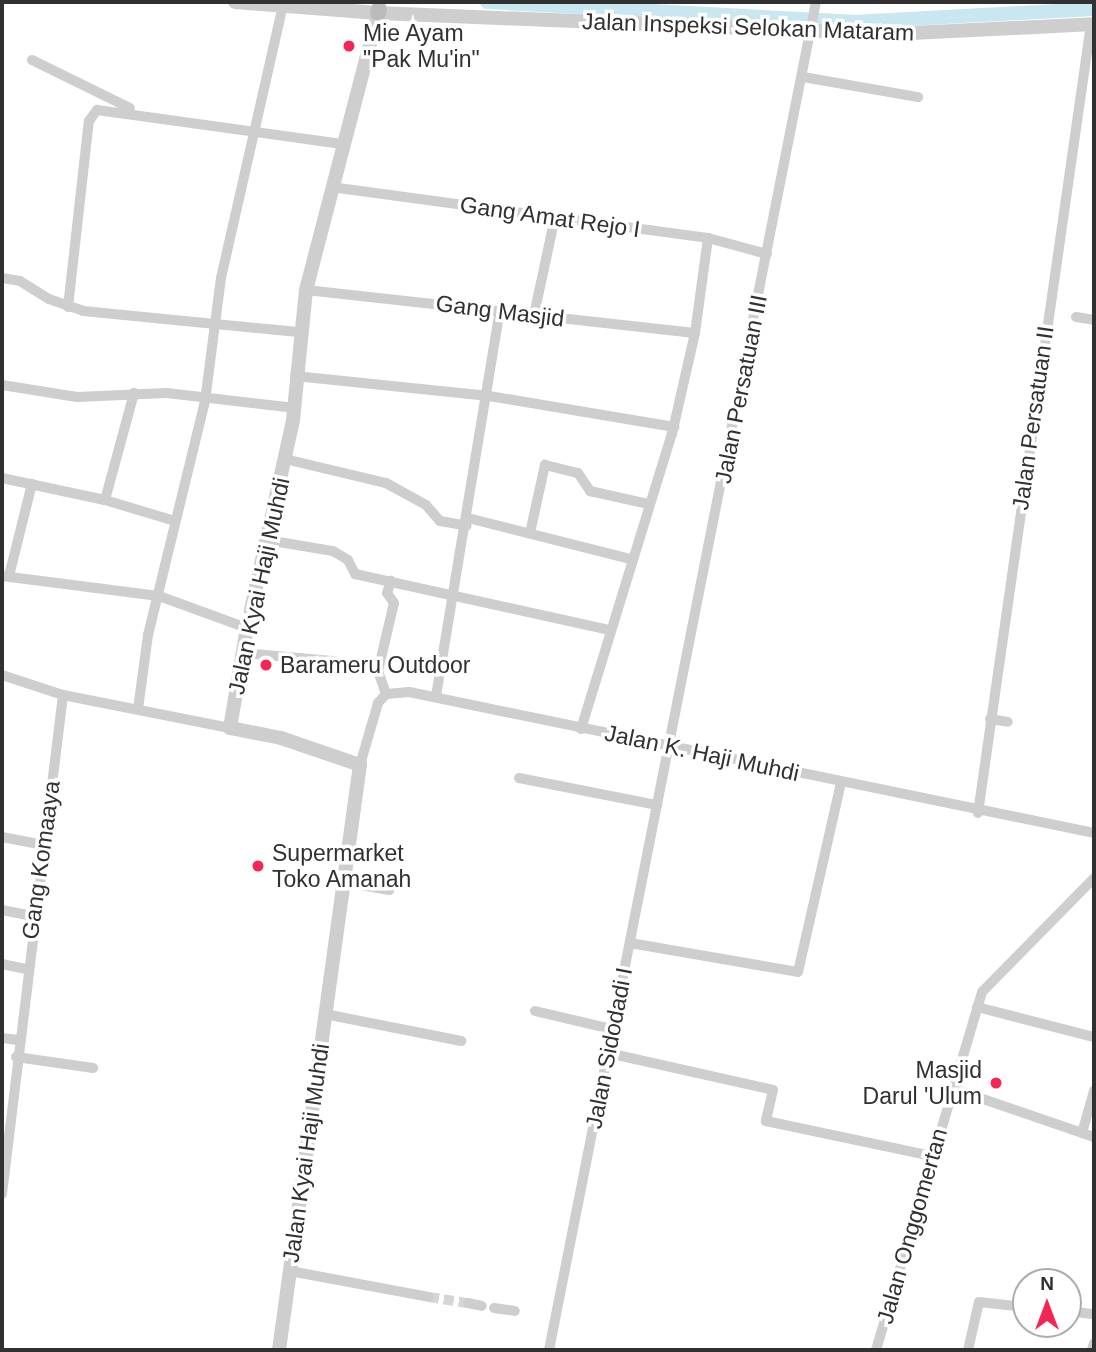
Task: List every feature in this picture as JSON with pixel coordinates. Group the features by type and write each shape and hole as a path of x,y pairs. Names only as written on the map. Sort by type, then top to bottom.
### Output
{"street":[{"name":"Jalan Inspeksi Selokan Mataram","path":"234,2 812,28 892,34 1092,24"},
{"path":"138,709 175,521 205,401 215,326 252,129 283,5"},
{"path":"812,28 815,6"},
{"name":"Jalan Kyai Haji Muhdi","path":"279,1350 360,765 281,738 230,728 247,628 295,408 298,332 306,290 379,8"},
{"name":"Jalan Persatuan II","path":"978,813 1092,24"},
{"name":"Jalan Persatuan III","path":"669,746 812,28"},
{"path":"32,60 139,112"},
{"path":"803,77 918,97"},
{"path":"68,307 89,121 97,110 139,112 342,144"},
{"name":"Gang Amat Rejo I","path":"331,187 708,238 767,254"},
{"path":"534,316 555,217"},
{"path":"581,729 630,559 674,427 695,333 708,238"},
{"path":"2,278 20,281 68,307 215,326 298,332"},
{"name":"Gang Masjid","path":"306,290 695,333"},
{"path":"436,696 451,593 468,522 489,396 500,311"},
{"path":"1076,317 1094,320"},
{"path":"295,376 489,396 674,427"},
{"path":"2,385 77,397 167,393 205,401 295,408"},
{"path":"105,500 134,393"},
{"path":"285,459 386,483 426,505 440,521 468,522 530,533 630,559"},
{"path":"530,533 545,465 578,473 590,491 648,504"},
{"path":"2,478 105,500 175,521"},
{"path":"32,484 5,576 159,596 247,628"},
{"path":"267,540 333,551 348,560 355,574 610,630"},
{"path":"360,765 371,717 386,694 378,671 394,603 387,593 391,581"},
{"path":"243,653 333,661 378,671"},
{"path":"2,675 63,695 230,728"},
{"name":"Jalan K. Haji Muhdi","path":"386,694 410,691 436,696 978,813 1094,833"},
{"name":"Gang Komaaya","path":"2,1194 26,968 63,695"},
{"path":"990,719 1009,722"},
{"name":"Jalan Sidodadi I","path":"549,1350 669,746"},
{"path":"519,778 657,805"},
{"path":"630,943 798,972 841,782"},
{"path":"2,837 44,845"},
{"name":"Jalan Onggomertan","path":"876,1350 977,1007 989,984 1094,878"},
{"path":"344,882 389,890"},
{"path":"2,910 34,916"},
{"path":"2,964 26,968"},
{"path":"977,1007 1094,1037"},
{"path":"535,1011 612,1029"},
{"path":"326,1014 461,1041"},
{"path":"2,1038 18,1040"},
{"path":"608,1053 773,1090 766,1121 932,1156"},
{"path":"16,1057 93,1068"},
{"path":"951,1088 1094,1137"},
{"path":"1082,1133 1094,1091"},
{"path":"290,1271 429,1297"},
{"path":"468,1303 482,1306"},
{"path":"968,1350 979,1303 1012,1306"},
{"path":"495,1308 515,1311"},
{"path":"1092,1350 1094,1343"}],"waterway":[{"path":"487,2 853,22 1094,9"}],"tunnel":[{"path":"429,1297 468,1303"}],"place":[{"name":"Mie Ayam \"Pak Mu'in\"","path":"349,46"},
{"name":"Barameru Outdoor","path":"266,665"},
{"name":"Supermarket Toko Amanah","path":"258,866"},
{"name":"Masjid Darul 'Ulum","path":"996,1083"}]}
